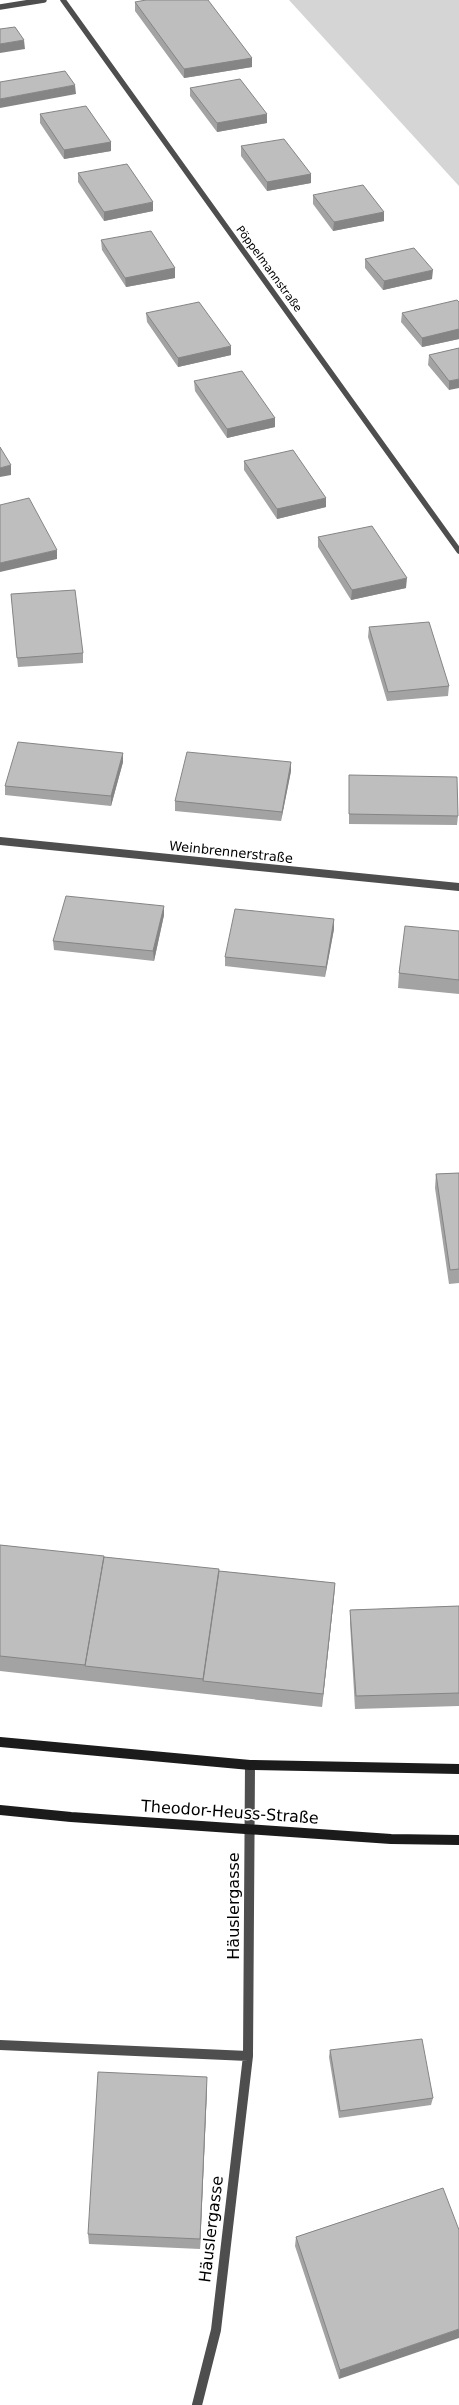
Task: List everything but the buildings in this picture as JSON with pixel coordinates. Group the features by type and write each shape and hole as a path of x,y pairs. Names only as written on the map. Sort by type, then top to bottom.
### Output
{"main road":[{"path":"0,1742 250,1765 459,1769"},
{"name":"Theodor-Heuss-Straße","path":"0,1810 71,1817 392,1838 459,1840"}],"street":[{"path":"0,7 44,0"},
{"name":"Pöppelmannstraße","path":"63,0 459,550"},
{"name":"Weinbrennerstraße","path":"0,841 459,887"},
{"name":"Häuslergasse","path":"197,2405 216,2330 248,2056 250,1765"},
{"path":"0,2045 248,2056"}],"shaded area":[{"path":"289,0 459,0 459,186"}]}
